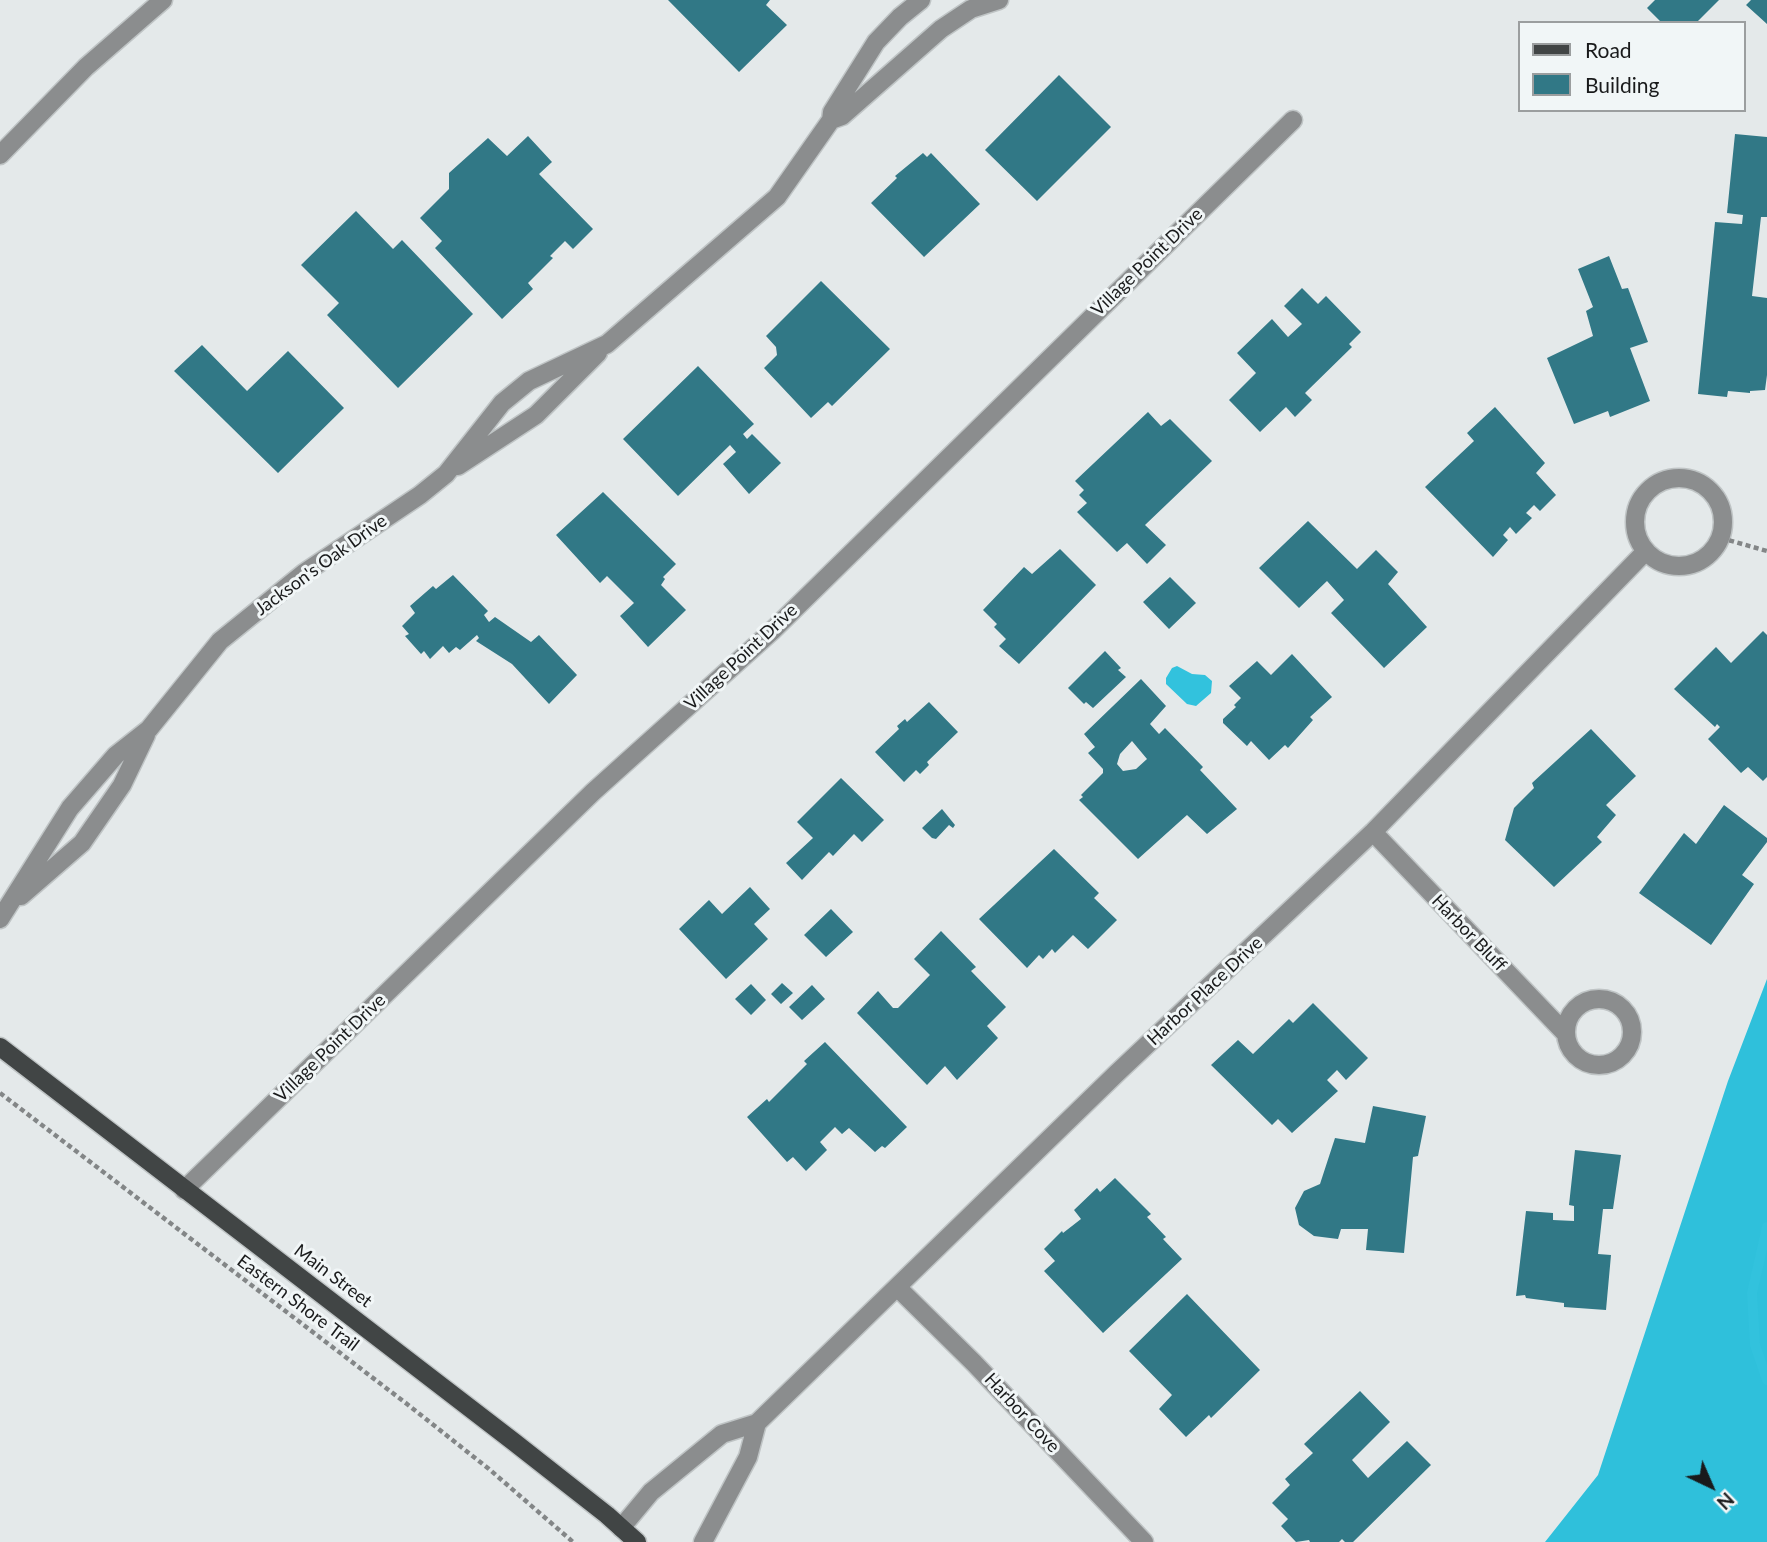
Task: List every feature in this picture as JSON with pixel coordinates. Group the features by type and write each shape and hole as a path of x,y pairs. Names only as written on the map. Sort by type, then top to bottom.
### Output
{"main road":[{"name":"Main Street","path":"0,1047 354,1318 637,1542"}],"street":[{"path":"0,155 86,67 163,0"},
{"name":"Jackson's Oak Drive","path":"3,914 70,808 116,755 149,729 220,641 304,573 536,415 607,344 777,197 831,120 832,112 876,42 921,0"},
{"name":"Jackson's Oak Drive","path":"831,120 842,116 941,29 971,9 999,0"},
{"name":"Village Point Drive","path":"184,1190 593,792 772,631 1293,120"},
{"name":"Jackson's Oak Drive","path":"446,474 502,403 529,381 607,344"},
{"path":"1676,478 1697,482 1714,494 1721,508 1721,538 1713,551 1687,566 1672,566 1657,561 1646,552 1638,540 1634,526 1641,499 1650,488 1663,481 1676,478"},
{"name":"Harbor Place Drive","path":"621,1528 651,1492 722,1434 758,1423 1118,1073 1373,832 1646,552"},
{"name":"Jackson's Oak Drive","path":"3,914 82,843 122,785 149,729"},
{"name":"Harbor Bluff","path":"1373,832 1565,1033"},
{"name":"Harbor Cove","path":"897,1287 974,1363 1144,1542"},
{"name":"Harbor Place Drive","path":"703,1542 748,1457 758,1423"}],"path":[{"path":"1721,538 1767,551"},
{"name":"Eastern Shore Trail","path":"0,1093 408,1404 489,1469 573,1542"}],"shaded area":[{"path":"1177,666 1192,674 1205,675 1212,681 1211,693 1196,706 1187,704 1166,684 1166,678 1172,668"},
{"path":"1767,979 1767,1542 1545,1542 1598,1475 1728,1081"}],"building":[{"path":"668,0 770,0 766,5 787,25 739,72"},
{"path":"1655,0 1719,0 1698,21 1660,21 1647,8"},
{"path":"1751,0 1767,0 1767,24 1746,5"},
{"path":"1059,75 1111,127 1037,201 985,150"},
{"path":"1735,134 1767,137 1767,217 1761,217 1752,296 1767,298 1767,375 1765,390 1750,393 1728,391 1727,397 1698,394 1715,222 1742,224 1743,215 1727,213"},
{"path":"528,136 552,162 539,174 593,229 573,249 565,241 550,256 553,258 528,283 533,289 502,319 435,248 442,241 420,218 449,189 449,173 488,138 507,156"},
{"path":"923,153 927,157 931,153 980,204 924,257 871,203 897,178 895,176"},
{"path":"356,211 393,249 402,240 473,314 398,388 327,315 339,303 301,265"},
{"path":"1609,256 1622,289 1628,288 1648,342 1630,348 1650,401 1610,417 1608,411 1574,424 1547,358 1593,336 1586,311 1593,307 1578,269"},
{"path":"821,281 890,349 832,406 828,402 811,418 764,368 777,355 776,347 766,336"},
{"path":"1302,288 1318,304 1326,296 1361,332 1349,344 1352,347 1305,393 1312,400 1295,417 1286,407 1260,432 1229,400 1256,373 1237,353 1272,319 1288,337 1302,324 1284,306"},
{"path":"202,345 247,391 288,351 344,408 278,473 174,371"},
{"path":"698,366 754,424 743,434 747,439 752,434 781,463 749,494 723,464 736,452 730,445 678,496 623,439"},
{"path":"1495,407 1545,463 1536,473 1556,495 1540,511 1534,505 1526,513 1532,518 1516,534 1510,527 1503,535 1508,540 1493,557 1425,487 1474,441 1467,433"},
{"path":"1148,412 1161,426 1170,419 1212,461 1145,525 1166,545 1147,564 1127,543 1117,552 1077,512 1087,503 1079,495 1084,490 1075,481"},
{"path":"603,492 676,564 663,577 665,579 661,585 686,610 648,647 620,616 634,603 607,576 600,583 556,535"},
{"path":"1308,521 1357,569 1376,550 1398,572 1388,584 1427,627 1384,668 1331,613 1344,600 1327,581 1299,608 1259,568"},
{"path":"1060,549 1096,585 1019,664 999,646 1006,639 994,627 997,624 983,610 1024,567 1032,574"},
{"path":"453,575 488,611 484,615 489,622 495,617 531,642 539,635 577,675 549,704 512,664 476,641 479,638 477,635 460,650 456,647 449,653 443,646 430,659 424,651 421,654 405,636 409,634 402,626 415,613 410,606 433,586 436,589"},
{"path":"1170,577 1196,603 1169,629 1143,602"},
{"path":"1763,631 1767,635 1767,777 1763,781 1748,767 1741,773 1708,739 1720,727 1717,724 1715,727 1674,689 1716,647 1731,663"},
{"path":"1105,651 1126,677 1093,708 1086,702 1084,704 1068,688"},
{"path":"1292,654 1332,697 1310,717 1313,720 1288,748 1285,745 1269,760 1251,741 1247,746 1223,723 1223,719 1241,698 1229,686 1257,661 1271,675"},
{"path":"1141,679 1166,706 1150,724 1159,734 1165,728 1203,767 1200,770 1237,809 1207,834 1187,815 1138,859 1079,800 1103,773 1103,769 1088,753 1095,747 1084,734","holes":["1132,741 1147,759 1136,769 1123,771 1117,764 1120,754"]},
{"path":"929,702 958,732 927,762 929,765 920,774 916,770 904,782 875,752 899,729 897,726 905,719 907,722"},
{"path":"1591,729 1636,776 1606,805 1616,815 1597,837 1602,842 1554,887 1505,840 1514,808 1534,788 1532,783"},
{"path":"841,778 884,820 862,842 854,834 833,856 829,852 802,880 786,863 813,838 797,822"},
{"path":"1724,805 1767,838 1767,842 1742,875 1754,884 1711,945 1639,893 1684,833 1696,844"},
{"path":"942,809 955,825 953,828 949,825 936,839 932,838 922,828"},
{"path":"1054,849 1099,893 1094,898 1117,920 1088,949 1073,935 1055,953 1052,949 1043,959 1039,955 1027,968 979,919"},
{"path":"750,887 770,909 754,924 768,939 726,979 679,929 709,900 722,914"},
{"path":"831,909 853,932 826,957 804,935"},
{"path":"941,931 976,967 971,971 1006,1007 987,1026 998,1038 957,1080 945,1066 927,1085 857,1013 878,991 893,1008 898,1008 930,975 914,959"},
{"path":"782,983 793,993 781,1004 771,994"},
{"path":"751,984 766,1000 751,1015 735,999"},
{"path":"812,985 825,999 802,1020 789,1007"},
{"path":"1313,1003 1368,1058 1346,1080 1337,1070 1327,1080 1338,1091 1292,1133 1278,1119 1272,1125 1211,1065 1238,1040 1253,1054 1289,1019 1293,1023"},
{"path":"825,1042 907,1127 885,1148 882,1146 875,1152 849,1128 842,1134 835,1127 820,1142 827,1150 806,1171 793,1157 787,1162 747,1117 767,1099 769,1102 807,1064 804,1061"},
{"path":"1373,1106 1426,1116 1418,1156 1413,1157 1404,1253 1366,1250 1368,1229 1341,1229 1338,1239 1314,1236 1299,1225 1295,1208 1304,1191 1320,1184 1335,1138 1365,1143"},
{"path":"1575,1150 1621,1155 1613,1209 1603,1209 1598,1254 1611,1255 1606,1310 1564,1307 1564,1303 1526,1298 1525,1295 1516,1296 1526,1211 1553,1213 1553,1220 1574,1221 1574,1206 1569,1205"},
{"path":"1115,1178 1151,1214 1147,1217 1182,1259 1103,1333 1044,1271 1055,1261 1044,1249 1062,1231 1063,1233 1081,1219 1074,1210 1097,1188 1100,1192"},
{"path":"1187,1294 1260,1370 1211,1418 1209,1415 1186,1437 1159,1409 1172,1395 1129,1351"},
{"path":"1360,1391 1390,1422 1352,1460 1368,1478 1407,1441 1431,1465 1353,1542 1345,1542 1342,1539 1339,1542 1296,1542 1281,1526 1288,1519 1272,1503 1290,1485 1285,1479 1313,1453 1304,1444"}],"waterway":[{"path":"1767,1227 1752,1293 1755,1345 1767,1380"}]}
